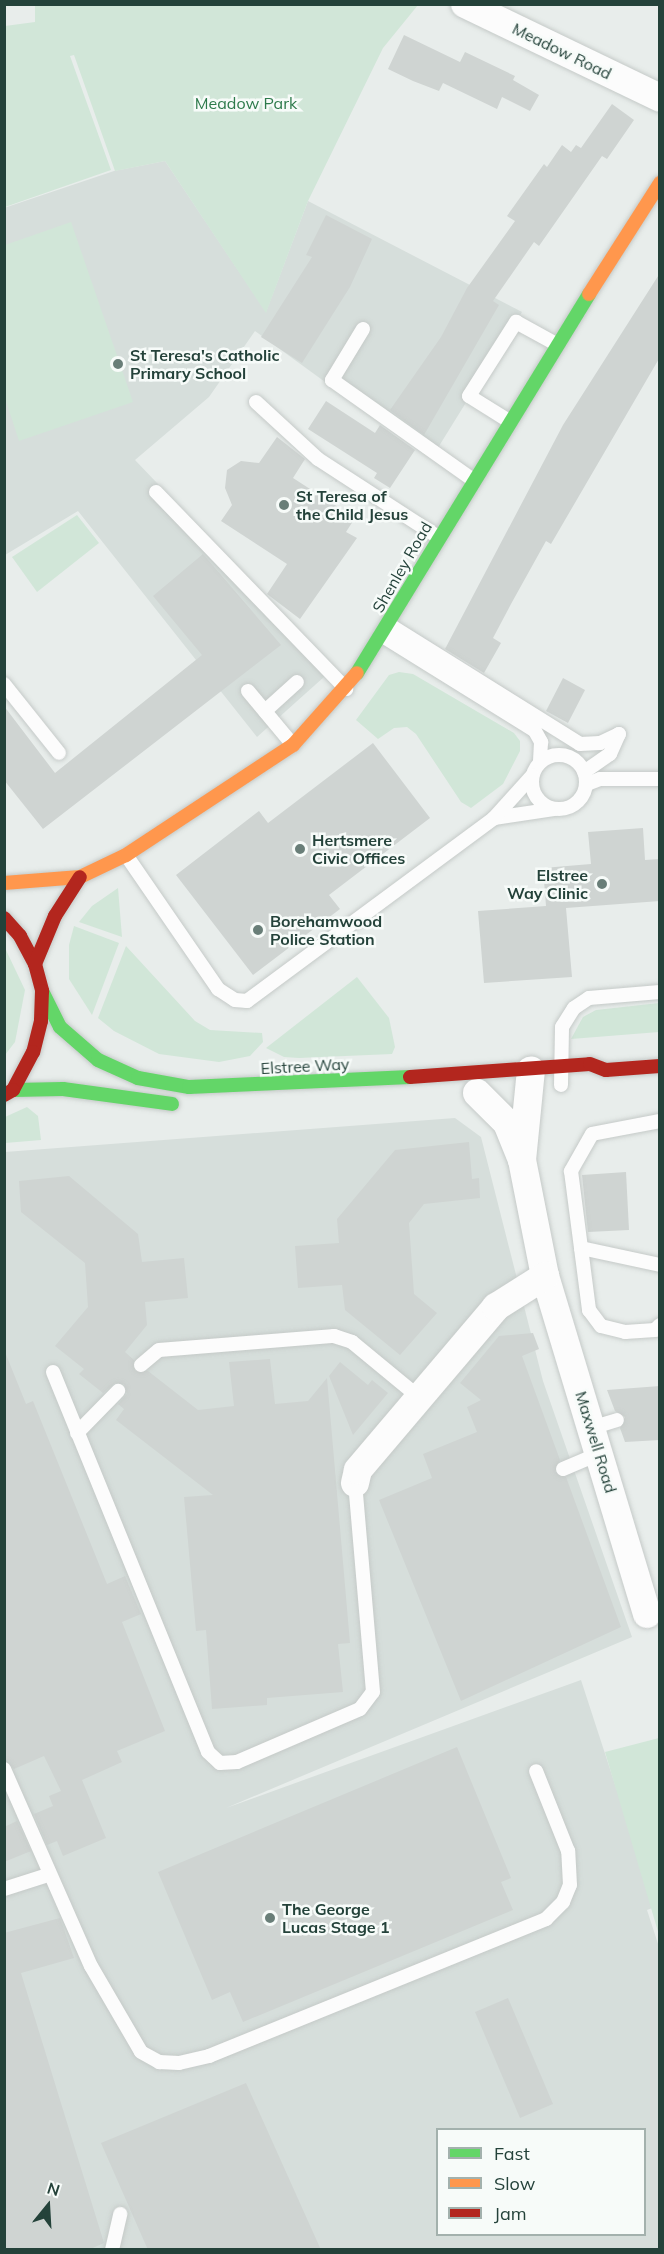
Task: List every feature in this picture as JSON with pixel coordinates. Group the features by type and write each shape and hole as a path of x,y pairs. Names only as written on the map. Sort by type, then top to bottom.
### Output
{"main road":[{"name":"Shenley Road","path":"4,883 80,877 126,855 293,745 345,689 384,629 556,344 660,183"},
{"path":"36,964 56,916 80,877"},
{"path":"4,918 20,936 36,964 42,992 41,1022 33,1052 9,1093"},
{"name":"Elstree Way","path":"42,992 60,1027 98,1060 138,1078 189,1087 518,1087 587,1081 606,1070"},
{"name":"Elstree Way","path":"518,1087 561,1067 590,1064 606,1070 660,1066"},
{"path":"9,1093 63,1089 188,1106"}],"street":[{"name":"Meadow Road","path":"465,4 660,98"},
{"name":"Maxwell Road","path":"518,1087 507,1123 522,1160"},
{"name":"Maxwell Road","path":"518,1087 522,1160 545,1276 603,1434 649,1597"},
{"path":"355,1483 358,1470 496,1307 545,1276"}],"lane":[{"path":"509,421 469,396 516,322 556,344"},
{"path":"363,328 332,380 473,480"},
{"path":"256,402 318,459 438,537"},
{"path":"156,492 345,689"},
{"path":"384,629 580,744 600,743 619,734 610,754 586,778 579,800 555,808 494,818"},
{"path":"126,855 150,894 218,989 235,1000 247,1001 494,818 532,776 540,762 541,742 535,731 384,629"},
{"path":"265,711 297,681"},
{"path":"4,684 59,753"},
{"path":"248,691 293,745"},
{"path":"570,757 580,744"},
{"path":"540,762 554,755 570,757 586,778 660,779"},
{"path":"532,776 539,801 555,808"},
{"path":"518,1087 561,1067 562,1027 574,1008 589,999 660,992"},
{"path":"660,1121 592,1134 571,1171 589,1310 601,1326 625,1332 655,1330 660,1325"},
{"path":"581,1248 660,1265"},
{"path":"141,1365 159,1350 334,1336 352,1342 420,1398"},
{"path":"53,1372 208,1752 220,1763 237,1762 360,1709 373,1692 355,1483"},
{"path":"77,1433 118,1391"},
{"path":"563,1469 603,1434"},
{"path":"4,1769 48,1875 91,1966 141,2052 159,2062 179,2063 209,2056 546,1919 563,1902 570,1885 568,1851 536,1771"},
{"path":"4,1889 48,1875"},
{"path":"112,2250 120,2214"}],"shaded area":[{"path":"165,161 266,312 308,201 522,312 431,459 255,331 209,397 135,460 334,668 257,737 78,511 5,555 4,208 114,171"},
{"path":"455,1118 481,1137 543,1381 632,1637 226,1808 581,1680 655,1907 647,1910 660,1950 659,2249 5,2250 5,1152"}],"green space":[{"name":"Meadow Park","path":"35,5 418,5 383,48 308,201 266,313 165,161 115,171 74,55 70,56 111,170 5,207 5,26 35,22"},
{"path":"71,222 133,402 19,441 5,398 5,245"},
{"path":"77,515 99,543 37,592 12,557"},
{"path":"399,672 413,674 514,733 520,741 520,751 503,784 471,808 461,802 416,734 407,727 394,728 378,739 356,720 389,675"},
{"path":"118,888 122,937 79,922 92,906"},
{"path":"74,926 119,943 92,1015 69,979 69,945"},
{"path":"126,946 195,1021 210,1030 262,1033 263,1042 250,1056 219,1062 159,1054 114,1031 98,1018"},
{"path":"5,948 25,990 15,1042 5,1055"},
{"path":"357,977 389,1018 395,1047 392,1054 299,1058 284,1057 266,1048"},
{"path":"659,1003 659,1032 571,1039 583,1017 596,1010"},
{"path":"27,1107 38,1116 41,1140 5,1143 5,1117"},
{"path":"660,1738 659,1935 605,1752"}],"building":[{"path":"404,35 460,62 465,52 515,76 513,80 539,95 530,111 502,97 497,109 443,83 439,91 413,81 388,69"},
{"path":"612,104 634,120 607,159 602,156 539,246 534,242 493,301 499,305 424,435 390,410 441,337 467,288 515,221 507,216 544,164 547,167 562,145 571,152 576,145 581,148"},
{"path":"326,215 372,239 350,287 302,363 261,337 312,257 306,255"},
{"path":"660,273 660,357 551,544 546,541 493,638 501,643 484,673 445,649 563,425"},
{"path":"326,401 375,433 380,425 415,450 390,488 374,478 377,473 308,429"},
{"name":"St Teresa of the Child Jesus","path":"277,437 305,459 293,478 355,518 346,532 357,538 300,619 267,594 287,564 221,521 232,505 225,488 227,470 241,461 259,463"},
{"path":"203,554 281,645 43,829 4,780 4,706 55,773 202,655 153,596"},
{"path":"563,678 585,690 568,723 546,711"},
{"name":"Hertsmere Civic Offices","path":"373,743 430,818 329,895 340,909 253,975 176,875 259,811 268,823"},
{"path":"643,828 645,860 660,859 660,901 566,908 572,977 484,983 478,911 546,906 543,868 591,864 588,832"},
{"path":"469,1142 472,1179 479,1178 480,1198 424,1204 409,1223 414,1294 437,1313 400,1355 345,1310 342,1285 298,1288 295,1246 339,1243 337,1219 395,1150"},
{"path":"626,1172 629,1230 588,1232 582,1175"},
{"path":"69,1176 138,1234 142,1262 184,1258 188,1298 145,1302 147,1325 125,1352 134,1360 135,1371 148,1371 198,1410 234,1406 229,1362 270,1359 275,1404 308,1401 327,1378 350,1643 338,1644 343,1692 267,1698 267,1705 212,1709 206,1630 196,1631 184,1497 213,1495 116,1420 124,1409 118,1404 127,1394 124,1384 115,1383 103,1393 79,1374 84,1369 55,1346 88,1307 85,1263 21,1212 19,1181"},
{"path":"533,1333 539,1349 522,1356 560,1460 555,1472 566,1477 621,1627 461,1701 379,1500 432,1478 423,1454 477,1432 467,1407 481,1400 460,1383 499,1336"},
{"path":"5,1352 26,1404 33,1401 107,1584 125,1576 141,1614 122,1622 165,1731 117,1751 122,1762 82,1780 106,1838 63,1856 57,1841 47,1845 34,1814 53,1806 49,1796 61,1791 44,1756 14,1769 4,1760"},
{"path":"340,1362 368,1385 372,1380 388,1393 353,1435 329,1376"},
{"path":"660,1386 660,1440 625,1442 620,1428 625,1417 615,1411 607,1390"},
{"path":"457,1747 511,1878 501,1882 513,1910 243,2022 230,1992 212,2000 158,1872"},
{"path":"17,1821 31,1851 4,1862 4,1827"},
{"path":"60,1918 74,1958 21,1973 104,2243 88,2250 4,2250 4,1933"},
{"path":"508,1998 553,2104 520,2118 475,2012"},
{"path":"246,2083 321,2250 148,2250 101,2143"}],"traffic: fast":[{"path":"357,673 589,294"},
{"path":"42,991 60,1027 98,1060 138,1078 189,1087 410,1077"},
{"path":"13,1090 63,1089 172,1104"}],"traffic: slow":[{"path":"589,294 660,183"},
{"path":"4,883 80,877 126,855 293,745 357,673"}],"traffic: jam":[{"path":"35,964 55,916 80,877"},
{"path":"4,918 20,936 35,964 42,991 41,1021 33,1052 13,1090 4,1095"},
{"path":"410,1077 590,1064 606,1070 660,1066"}],"place":[{"name":"St Teresa's Catholic Primary School","path":"118,364"},
{"name":"St Teresa of the Child Jesus","path":"284,505"},
{"name":"Hertsmere Civic Offices","path":"300,849"},
{"name":"Elstree Way Clinic","path":"602,884"},
{"name":"Borehamwood Police Station","path":"258,930"},
{"name":"The George Lucas Stage 1","path":"270,1918"}]}
